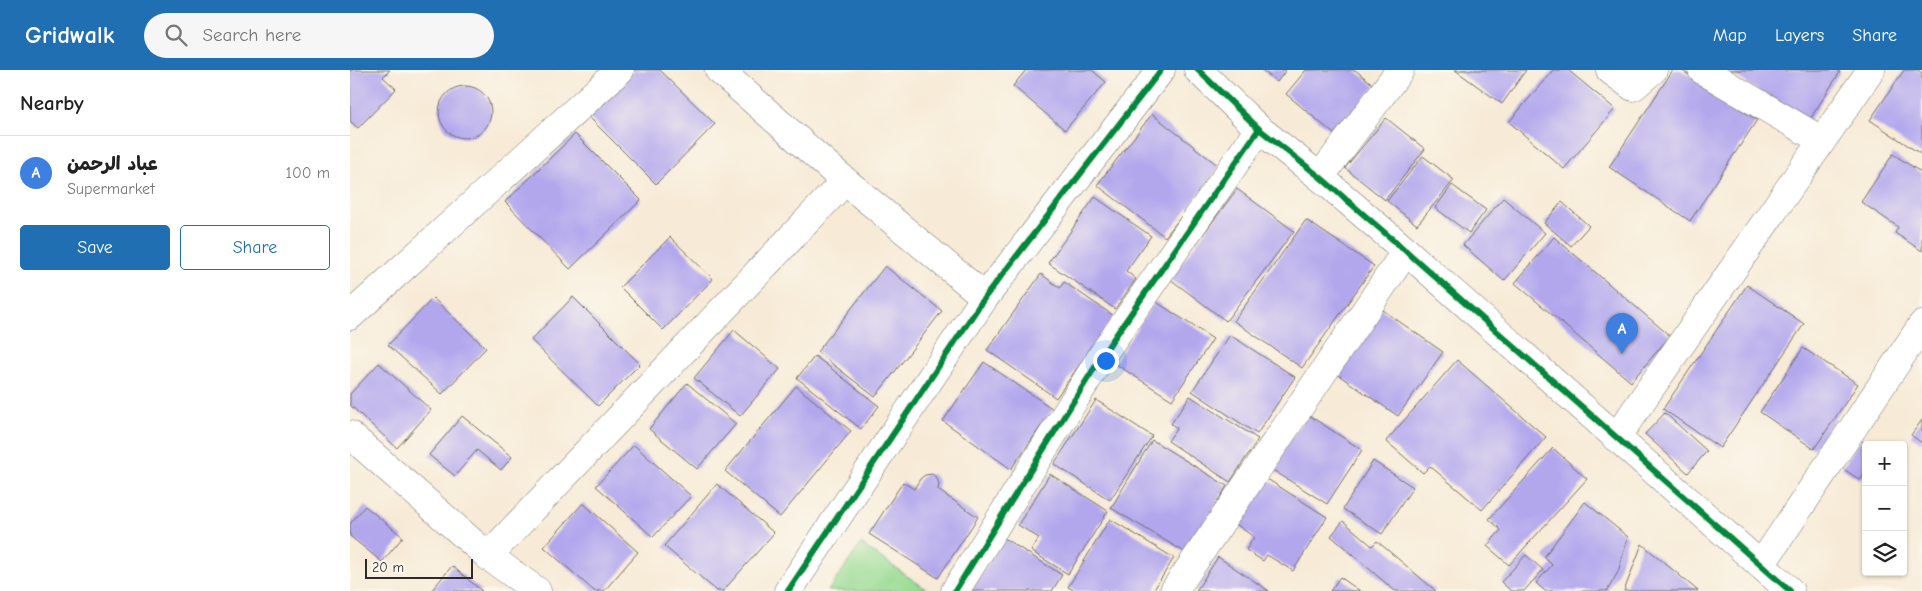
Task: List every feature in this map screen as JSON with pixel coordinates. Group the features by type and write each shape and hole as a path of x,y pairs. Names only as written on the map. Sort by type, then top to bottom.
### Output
{"street":[{"path":"350,316 620,70"},
{"path":"719,70 845,180 985,297"},
{"path":"788,591 985,297 1161,70"},
{"path":"1198,70 1259,129 1320,177 1406,251 1790,591"},
{"path":"1320,177 1400,70"},
{"path":"1610,70 1633,87 1653,70"},
{"path":"1702,70 1821,140"},
{"path":"1616,438 1871,70"},
{"path":"955,591 1105,351 1259,129"},
{"path":"488,556 845,180"},
{"path":"1174,591 1406,251"},
{"path":"1761,565 1922,325"},
{"path":"350,435 488,556 538,591"}],"green space":[{"path":"861,544 929,591 828,591"}],"building":[{"path":"350,70 390,70 383,77 396,89 358,128 350,121"},
{"path":"635,70 660,70 715,124 656,184 589,117"},
{"path":"1026,70 1092,70 1106,82 1065,130 1013,86"},
{"path":"1262,70 1286,70 1277,82"},
{"path":"1306,70 1355,70 1375,86 1334,134 1286,94"},
{"path":"1455,70 1526,70 1502,104"},
{"path":"1553,70 1568,70 1615,109 1564,169 1509,122"},
{"path":"1673,70 1681,70 1757,120 1690,221 1609,167"},
{"path":"1727,70 1836,70 1840,72 1807,124"},
{"path":"1904,70 1918,70 1922,73 1922,155 1870,120"},
{"path":"460,86 470,86 484,93 491,107 491,117 484,131 470,138 460,138 450,134 443,127 439,117 439,107 443,97 450,90"},
{"path":"1152,114 1220,167 1165,237 1097,185"},
{"path":"1386,118 1425,149 1385,200 1345,168"},
{"path":"575,134 641,200 570,269 505,202"},
{"path":"1893,154 1922,173 1922,251 1895,233 1898,227 1861,202"},
{"path":"1423,156 1454,180 1417,225 1387,201"},
{"path":"1452,185 1486,210 1469,233 1435,208"},
{"path":"1237,189 1294,231 1226,321 1170,279"},
{"path":"1095,197 1151,236 1126,271 1136,279 1115,309 1048,263"},
{"path":"1503,198 1545,233 1504,281 1463,245"},
{"path":"1562,202 1589,226 1571,246 1544,223"},
{"path":"1306,220 1374,266 1302,368 1234,321"},
{"path":"670,237 713,279 663,330 620,287"},
{"path":"1554,237 1670,336 1631,382 1515,283"},
{"path":"885,266 942,311 875,397 817,352"},
{"path":"1041,274 1060,288 1064,282 1114,316 1056,398 987,350"},
{"path":"1747,285 1804,324 1720,448 1663,409"},
{"path":"573,297 640,364 598,406 531,340"},
{"path":"433,298 486,348 442,394 388,345"},
{"path":"1155,301 1213,339 1172,400 1114,363"},
{"path":"1377,306 1443,352 1398,416 1331,370"},
{"path":"734,330 780,369 740,416 694,378"},
{"path":"1230,335 1295,377 1257,434 1192,391"},
{"path":"1803,348 1858,384 1814,449 1760,412"},
{"path":"815,356 879,406 861,429 797,378"},
{"path":"1457,360 1546,437 1482,510 1430,466 1423,473 1386,441"},
{"path":"984,362 1053,409 1011,469 943,421"},
{"path":"379,363 431,410 397,448 350,405 350,394"},
{"path":"687,383 736,424 697,469 649,429"},
{"path":"796,386 851,431 780,517 725,471"},
{"path":"1190,396 1258,439 1230,482 1168,441 1177,428 1171,424"},
{"path":"1096,400 1152,436 1110,500 1054,464"},
{"path":"1665,413 1707,451 1688,473 1645,434"},
{"path":"1307,414 1362,450 1327,504 1271,469"},
{"path":"462,416 512,457 501,470 477,450 455,476 429,455"},
{"path":"1922,420 1922,443 1911,435"},
{"path":"1152,440 1227,486 1186,553 1111,508"},
{"path":"1860,440 1862,441 1862,477 1860,480 1842,468"},
{"path":"634,445 691,496 653,537 596,486"},
{"path":"1553,448 1587,479 1509,565 1487,546 1501,530 1489,519"},
{"path":"1373,461 1413,487 1382,534 1343,509"},
{"path":"932,474 937,478 938,490 978,517 938,578 869,534 903,482 914,489 920,479 925,475"},
{"path":"1050,474 1108,511 1068,574 1031,551 1039,538 1018,525"},
{"path":"1264,477 1327,517 1293,571 1267,555 1263,561 1246,550 1254,537 1234,523"},
{"path":"717,484 774,533 723,591 717,591 664,546"},
{"path":"1585,502 1628,537 1618,572 1607,591 1545,591 1536,583 1552,565 1544,557"},
{"path":"583,503 638,552 604,591 594,591 544,547"},
{"path":"365,506 403,537 382,562 350,536 350,524"},
{"path":"1110,519 1174,558 1153,591 1075,591 1068,587"},
{"path":"1343,521 1372,546 1377,541 1436,591 1395,591 1331,536"},
{"path":"1004,538 1062,575 1052,591 971,591"},
{"path":"1642,544 1698,591 1624,591"},
{"path":"1526,555 1543,570 1524,591 1511,591 1501,582"},
{"path":"1218,557 1269,591 1196,591"},
{"path":"452,566 482,591 431,591"},
{"path":"1340,577 1360,591 1330,591"}],"cycle path":[{"path":"788,591 985,297 1161,70"},
{"path":"1198,70 1259,129 1320,177 1406,251 1790,591"},
{"path":"955,591 1105,351 1259,129"}],"place":[{"name":"عباد الرحمن","path":"1622,354"}]}
